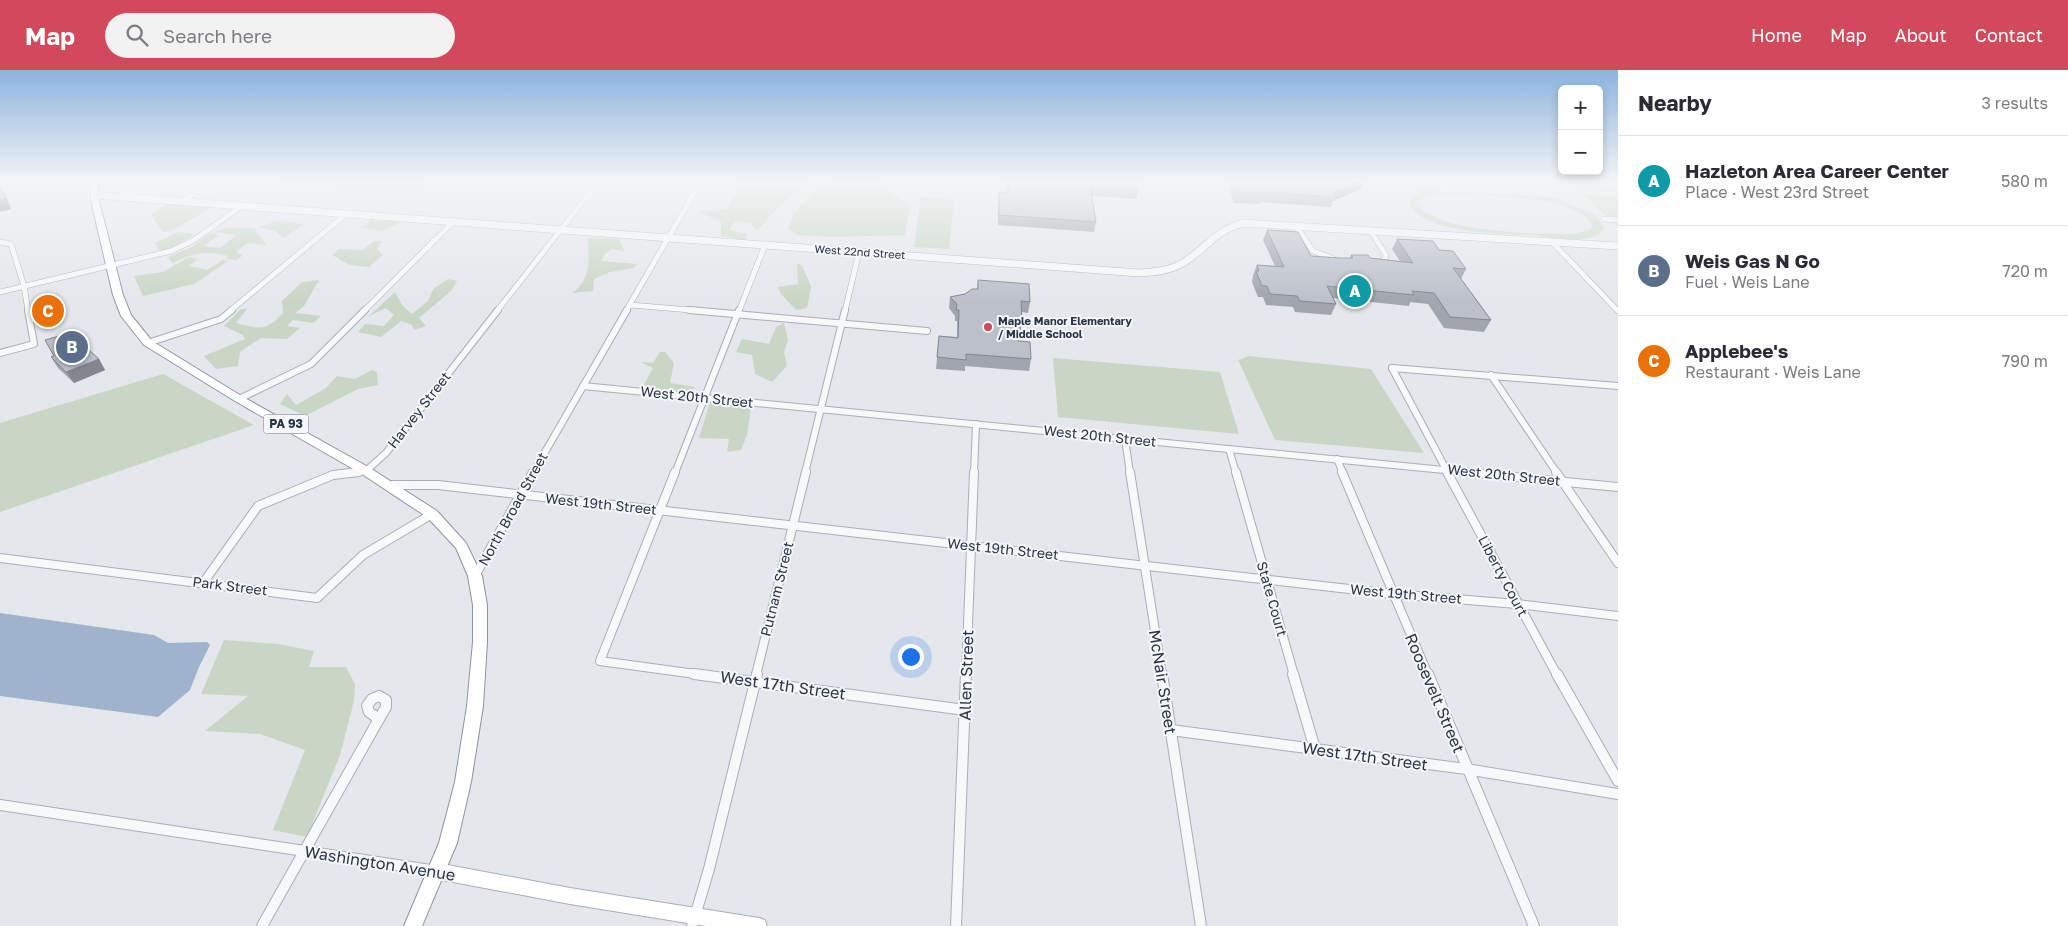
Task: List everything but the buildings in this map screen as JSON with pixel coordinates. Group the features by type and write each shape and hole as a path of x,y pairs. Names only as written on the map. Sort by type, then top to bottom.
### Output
{"highway":[{"name":"PA 93","path":"100,221 110,265 126,316 148,343 239,399 366,471 432,514 461,546 475,576"},
{"name":"North Broad Street","path":"413,926 437,871 457,811 475,706 480,642 480,605 475,576"}],"main road":[{"name":"Washington Avenue","path":"437,871 693,921 759,926"}],"street":[{"path":"0,292 182,247 220,221"},
{"path":"148,343 221,319 338,221"},
{"name":"West 22nd Street","path":"438,221 1139,273 1175,267 1199,249 1211,237 1230,226 1251,223 1618,246"},
{"name":"Harvey Street","path":"366,471 386,453 567,221"},
{"name":"North Broad Street","path":"475,576 679,221"},
{"path":"239,399 311,364 452,222"},
{"path":"1295,225 1308,250 1319,256 1343,259"},
{"path":"1370,230 1386,255 1385,260 1374,261"},
{"path":"0,242 11,244 24,286 34,344 0,354"},
{"path":"1552,242 1617,310"},
{"path":"661,511 740,314 765,245"},
{"name":"Putnam Street","path":"693,921 709,869 859,252"},
{"path":"630,305 928,330"},
{"name":"Liberty Court","path":"1491,376 1392,368 1517,604 1618,781"},
{"path":"1491,376 1618,386"},
{"path":"1491,376 1618,563"},
{"name":"West 20th Street","path":"583,386 1618,486"},
{"name":"Allen Street","path":"956,926 976,424"},
{"name":"McNair Street","path":"1125,438 1201,926"},
{"name":"State Court","path":"1229,449 1315,749"},
{"name":"Roosevelt Street","path":"1337,459 1466,769 1534,926"},
{"path":"203,583 258,506 333,476 366,471"},
{"name":"West 19th Street","path":"389,485 438,485 1393,594 1517,604 1618,616"},
{"name":"West 17th Street","path":"661,511 600,661 965,710"},
{"name":"Park Street","path":"0,558 317,598 363,555 432,514"},
{"path":"262,926 379,719"},
{"name":"West 17th Street","path":"1170,730 1466,769 1618,794"},
{"name":"Washington Avenue","path":"0,805 437,871"}],"green space":[{"path":"155,221 189,221 175,229 163,232"},
{"path":"277,221 304,224 284,238 275,231 259,227"},
{"path":"370,221 400,222 383,231 362,228"},
{"path":"719,221 766,221 757,231 751,223 734,221 730,230 747,234 745,240 721,236 721,222"},
{"path":"791,221 907,221 905,235 833,237 798,235 788,229"},
{"path":"918,221 952,221 949,249 914,247"},
{"path":"1430,221 1445,221 1492,230 1538,233 1573,234 1587,231 1592,226 1588,221 1600,221 1604,228 1598,235 1573,239 1501,234 1443,226"},
{"path":"1612,221 1618,221 1618,227"},
{"path":"225,228 254,228 266,245 247,243 236,252 243,255 237,260 226,259 228,256 212,253 193,255 172,263 168,257 192,247 210,233 219,235 203,246 220,248 237,235 213,232"},
{"path":"178,232 195,234 175,246 160,251 155,243"},
{"path":"587,238 619,239 624,251 612,249 605,254 601,261 637,264 634,268 610,272 594,279 593,291 572,293 583,282 588,268"},
{"path":"375,241 382,241 377,249 383,255 369,267 350,265 332,255 339,249 362,250"},
{"path":"189,257 198,259 189,266 207,270 223,260 228,261 194,284 143,296 134,276 163,272"},
{"path":"797,264 802,265 811,287 807,308 796,310 781,294 778,287 798,284"},
{"path":"448,279 457,281 452,290 419,318 426,326 414,330 412,325 401,321 381,337 358,332 365,324 384,326 394,315 386,308 369,316 395,292 402,305 412,314 428,301 433,289"},
{"path":"319,280 304,306 295,313 321,316 313,323 293,320 287,326 300,328 287,339 261,338 240,352 238,366 216,369 204,356 245,339 243,335 224,326 241,309 247,309 236,323 251,327 267,326 283,313 282,301 302,282"},
{"path":"784,323 788,340 784,352 787,366 772,382 755,374 752,355 736,352 742,339 769,344 776,327"},
{"path":"660,352 665,352 674,363 670,383 695,387 691,391 642,388 653,368 641,362 653,363"},
{"path":"1249,356 1371,369 1424,453 1275,440 1238,360"},
{"path":"1053,358 1220,372 1239,434 1058,417"},
{"path":"372,370 377,372 378,385 358,389 305,416 280,404 287,394 296,405 326,388 337,376 355,379"},
{"path":"163,374 254,425 0,512 0,423"},
{"path":"710,402 751,407 747,435 741,450 727,452 729,439 699,438"},
{"path":"224,640 279,644 314,651 309,667 346,667 355,684 354,701 340,755 307,837 273,830 305,750 260,734 205,731 248,696 201,694"}],"water":[{"path":"0,613 154,635 168,643 207,642 210,645 190,690 158,717 0,696"}],"place":[{"name":"Hazleton Area Career Center","path":"1355,291"},
{"name":"Applebee's","path":"48,311"},
{"name":"Maple Manor Elementary / Middle School","path":"988,327"},
{"name":"Weis Gas N Go","path":"72,347"}]}
